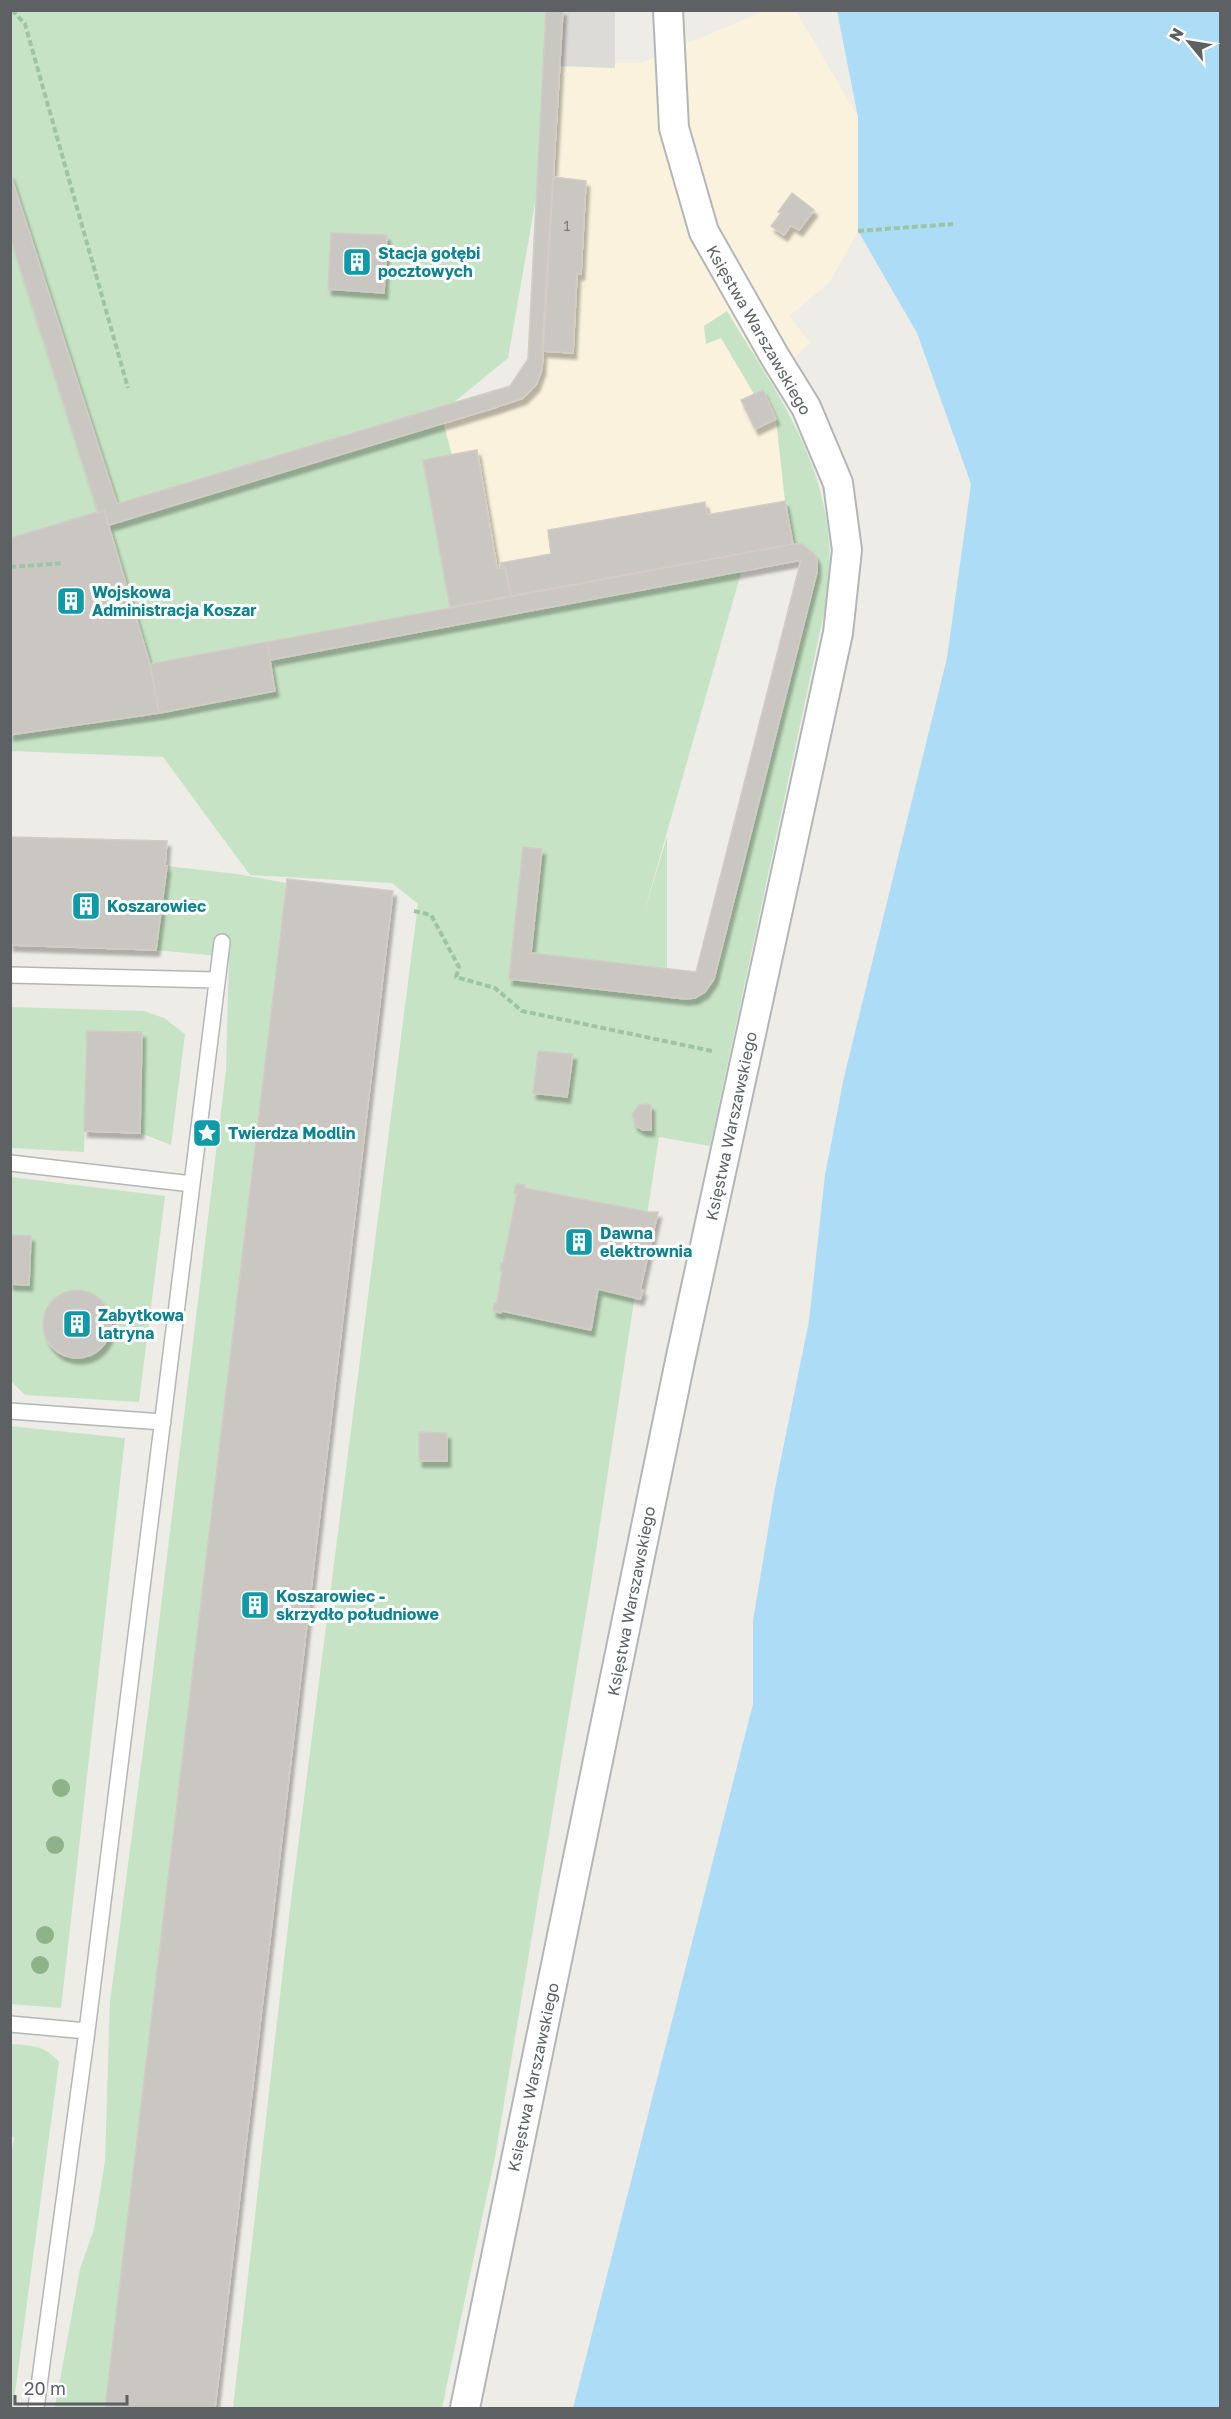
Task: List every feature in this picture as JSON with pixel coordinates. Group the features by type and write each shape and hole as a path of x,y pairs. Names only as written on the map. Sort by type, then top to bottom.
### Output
{"street":[{"name":"Księstwa Warszawskiego","path":"465,2409 680,1361 838,633 847,550 838,483 806,407 704,232 674,128 668,10"}],"lane":[{"path":"36,2409 87,2031 222,942"},
{"path":"10,975 216,980"},
{"path":"10,1163 192,1184"},
{"path":"10,1411 163,1422"},
{"path":"10,2024 87,2031"}],"path":[{"path":"12,10 25,24 128,388"},
{"path":"858,231 953,224"},
{"path":"10,567 64,563"},
{"path":"414,911 431,915 459,968 456,977 495,988 522,1011 745,1058"}],"shaded area":[{"path":"563,11 615,11 615,68 559,66"},
{"path":"764,11 796,11 858,117 858,231 830,282 789,316 810,342 763,390 776,419 785,501 793,544 511,596 11,538 523,398 536,385 542,369 559,66 614,68 615,63 641,63"}],"green space":[{"path":"11,11 563,11 559,66 508,358 441,413 492,610 743,566 643,916 667,837 667,997 694,997 705,991 714,979 817,572 816,560 809,548 793,544 785,501 776,419 763,391 754,394 721,338 706,344 704,326 727,311 769,379 804,446 817,481 826,518 830,557 827,599 710,1146 659,1137 591,1583 495,2157 442,2408 233,2408 289,1917 418,904 392,883 250,875 163,757 11,751"},
{"path":"167,866 237,874 286,883 105,2408 55,2408 80,2269 94,2229 105,2161 110,2002 149,1705 226,1070 229,957 156,950"},
{"path":"10,1007 144,1011 164,1018 185,1034 171,1145 140,1133 142,1032 87,1031 84,1152 11,1148"},
{"path":"11,1177 165,1196 139,1402 25,1395 11,1381 11,1284 29,1284 31,1236 11,1235"},
{"path":"10,1426 125,1438 61,2008 11,2004"},
{"path":"10,2044 42,2049 59,2062 13,2408 10,2408 10,2164 14,2137 10,2136"}],"water":[{"path":"837,11 1220,11 1220,2408 573,2408 753,1704 753,1621 775,1488 809,1321 825,1175 844,1077 947,658 971,484 917,333 858,231 858,117"}],"building":[{"path":"546,10 563,10 542,369 536,385 523,398 497,407 109,525 104,510 98,512 10,237 10,173 117,504 510,386 528,359"},
{"path":"553,177 586,181 581,274 577,274 573,353 542,351"},
{"path":"792,193 814,210 799,230 791,225 784,235 771,226"},
{"name":"Stacja gołębi pocztowych","path":"331,233 387,235 384,293 328,289"},
{"path":"763,390 776,419 755,429 741,400"},
{"path":"477,450 497,568 505,567 511,596 450,607 423,460"},
{"path":"785,501 793,544 511,596 505,567 501,568 500,563 551,554 548,530 705,502 707,515"},
{"name":"Wojskowa Administracja Koszar","path":"104,510 150,664 159,713 10,735 10,538"},
{"path":"802,544 813,553 817,559 817,572 714,979 705,992 695,998 685,999 509,979 523,847 542,849 531,953 696,972 801,560 270,660 267,642"},
{"path":"267,642 275,691 159,713 150,664"},
{"name":"Koszarowiec","path":"10,837 167,841 165,866 167,866 156,950 10,945"},
{"name":"Koszarowiec - skrzydło południowe","path":"287,879 393,891 215,2408 105,2408"},
{"path":"87,1031 142,1032 140,1133 84,1131"},
{"path":"538,1051 573,1054 567,1097 533,1093"},
{"path":"639,1105 651,1105 651,1130 643,1130 635,1125 632,1114"},
{"name":"Dawna elektrownia","path":"516,1184 525,1185 524,1188 658,1212 640,1290 643,1290 640,1299 598,1289 591,1330 493,1311 494,1303 497,1303 501,1263 503,1263 517,1193 514,1193"},
{"path":"10,1235 31,1236 29,1285 10,1284"},
{"name":"Zabytkowa latryna","path":"77,1290 90,1293 101,1300 108,1311 111,1324 108,1337 101,1348 90,1355 77,1358 64,1355 53,1348 46,1337 43,1324 46,1311 53,1300 64,1293"},
{"path":"419,1432 447,1433 447,1461 419,1461"}],"place":[{"name":"Stacja gołębi pocztowych","path":"357,262"},
{"name":"Wojskowa Administracja Koszar","path":"71,601"},
{"name":"Koszarowiec","path":"86,906"},
{"name":"Twierdza Modlin","path":"207,1133"},
{"name":"Dawna elektrownia","path":"579,1242"},
{"name":"Zabytkowa latryna","path":"77,1324"},
{"name":"Koszarowiec - skrzydło południowe","path":"255,1605"}]}
